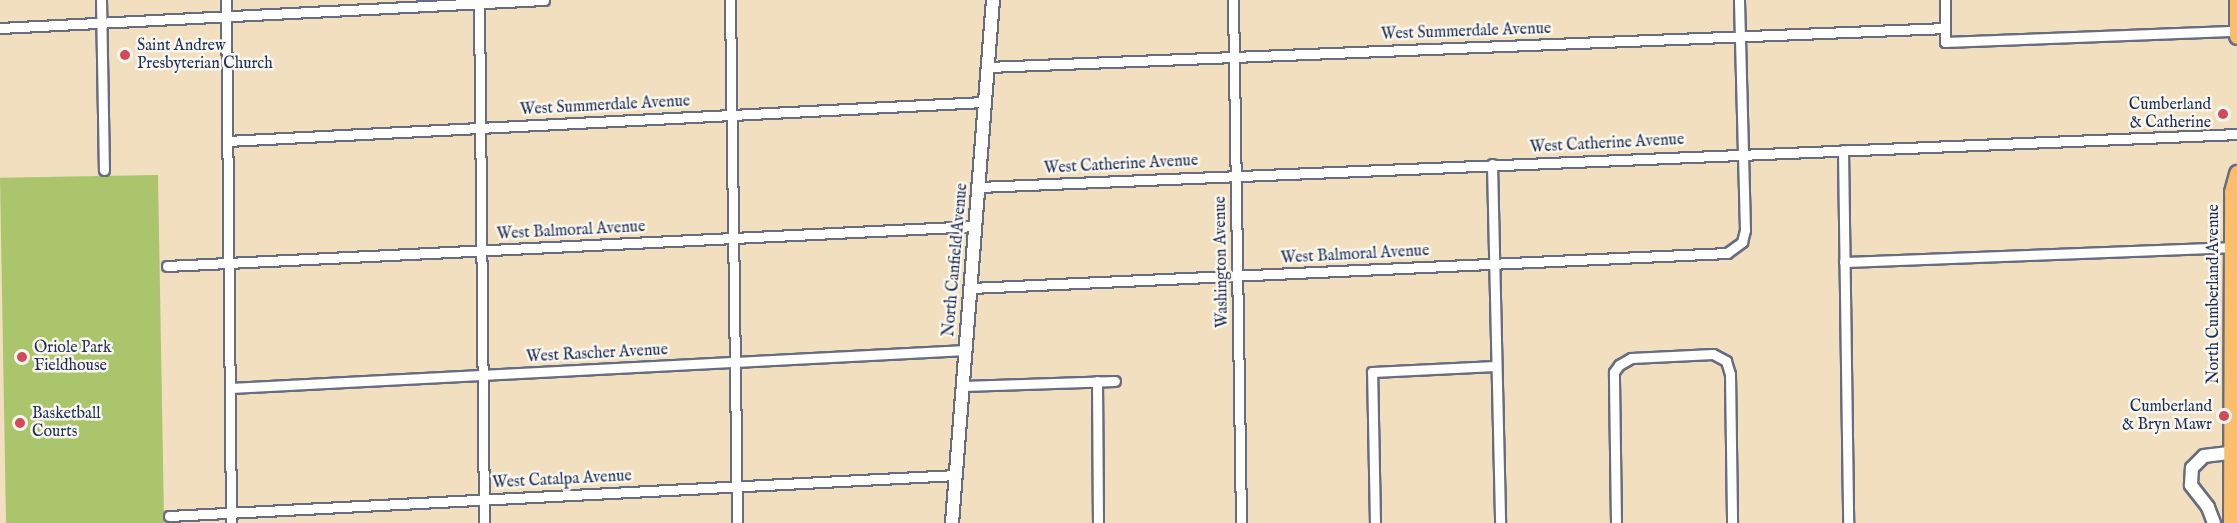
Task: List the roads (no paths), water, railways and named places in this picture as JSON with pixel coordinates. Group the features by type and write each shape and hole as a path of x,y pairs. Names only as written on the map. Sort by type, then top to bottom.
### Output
{"main road":[{"path":"2237,0 2237,36"},
{"name":"North Cumberland Avenue","path":"2231,523 2235,452 2232,192 2237,173"}],"street":[{"path":"101,0 104,170"},
{"path":"226,0 231,518"},
{"path":"0,28 544,0"},
{"path":"730,0 737,523"},
{"name":"North Canfield Avenue","path":"952,523 993,0"},
{"name":"Washington Avenue","path":"1233,0 1240,523"},
{"path":"1739,0 1742,153"},
{"path":"1945,0 1945,42 2237,31"},
{"path":"479,2 484,523"},
{"name":"West Summerdale Avenue","path":"988,67 1945,28"},
{"name":"West Summerdale Avenue","path":"227,141 985,102"},
{"name":"West Catherine Avenue","path":"979,187 1236,174 2237,134"},
{"path":"1843,150 1848,523"},
{"name":"West Balmoral Avenue","path":"971,288 1726,254 1738,247 1745,230 1742,153"},
{"path":"1492,164 1500,523"},
{"name":"West Balmoral Avenue","path":"168,266 975,226"},
{"path":"1844,262 2232,247"},
{"name":"West Rascher Avenue","path":"230,388 966,350"},
{"path":"1616,523 1613,380 1618,365 1631,358 1713,354 1726,361 1730,374 1732,523"},
{"path":"1375,523 1372,372 1496,366"},
{"path":"1097,381 1098,523"},
{"path":"963,387 1115,381"},
{"path":"2214,523 2213,516 2191,485 2192,468 2204,456 2235,452"},
{"name":"West Catalpa Avenue","path":"169,516 231,518 484,499 956,475"}],"place":[{"name":"Saint Andrew Presbyterian Church","path":"125,55"},
{"name":"Cumberland & Catherine","path":"2223,114"},
{"name":"Oriole Park Fieldhouse","path":"22,357"},
{"name":"Cumberland & Bryn Mawr","path":"2224,416"},
{"name":"Basketball Courts","path":"20,423"}]}
